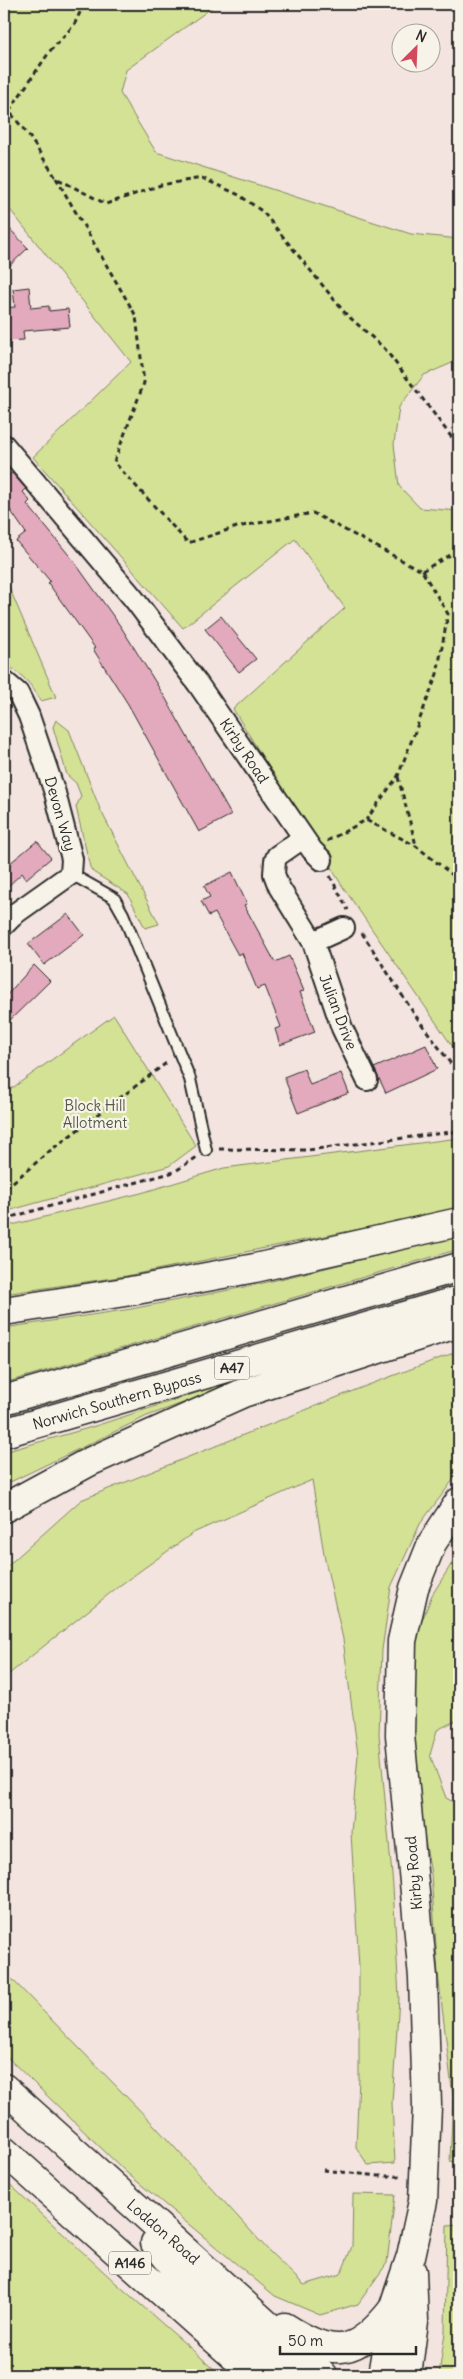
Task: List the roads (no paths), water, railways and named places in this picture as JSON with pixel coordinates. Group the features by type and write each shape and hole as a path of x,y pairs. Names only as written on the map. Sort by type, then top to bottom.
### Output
{"main road":[{"path":"4,1311 131,1291 246,1269 459,1222"},
{"name":"A47","path":"4,1400 459,1267"},
{"name":"Norwich Southern Bypass","path":"4,1433 459,1300"},
{"name":"A47","path":"4,1508 89,1462 243,1393 459,1323"},
{"name":"Kirby Road","path":"382,2375 393,2309 411,2256 423,2201 427,2106 423,1977 400,1735 402,1640 414,1588 432,1543 459,1502"},
{"name":"Loddon Road","path":"4,2088 323,2375"},
{"name":"A146","path":"4,2151 255,2375"},
{"name":"A146","path":"102,2178 179,2272 290,2375"},
{"name":"Kirby Road","path":"407,2375 414,2321 411,2256"},
{"path":"231,2292 298,2334 327,2348 351,2347 361,2342 371,2335 393,2309"}],"street":[{"name":"Kirby Road","path":"4,445 134,598 198,684 312,849"},
{"name":"Devon Way","path":"4,681 18,693 29,716 55,793 72,859 71,874 16,913 4,925"},
{"name":"Julian Drive","path":"312,849 277,856 274,868 279,887 313,942 342,1028 367,1080"},
{"path":"313,942 352,924"}],"lane":[{"path":"71,874 114,898 123,914 190,1079 206,1150"}],"park label":[{"name":"Block Hill Allotment","path":"95,1114"}]}
